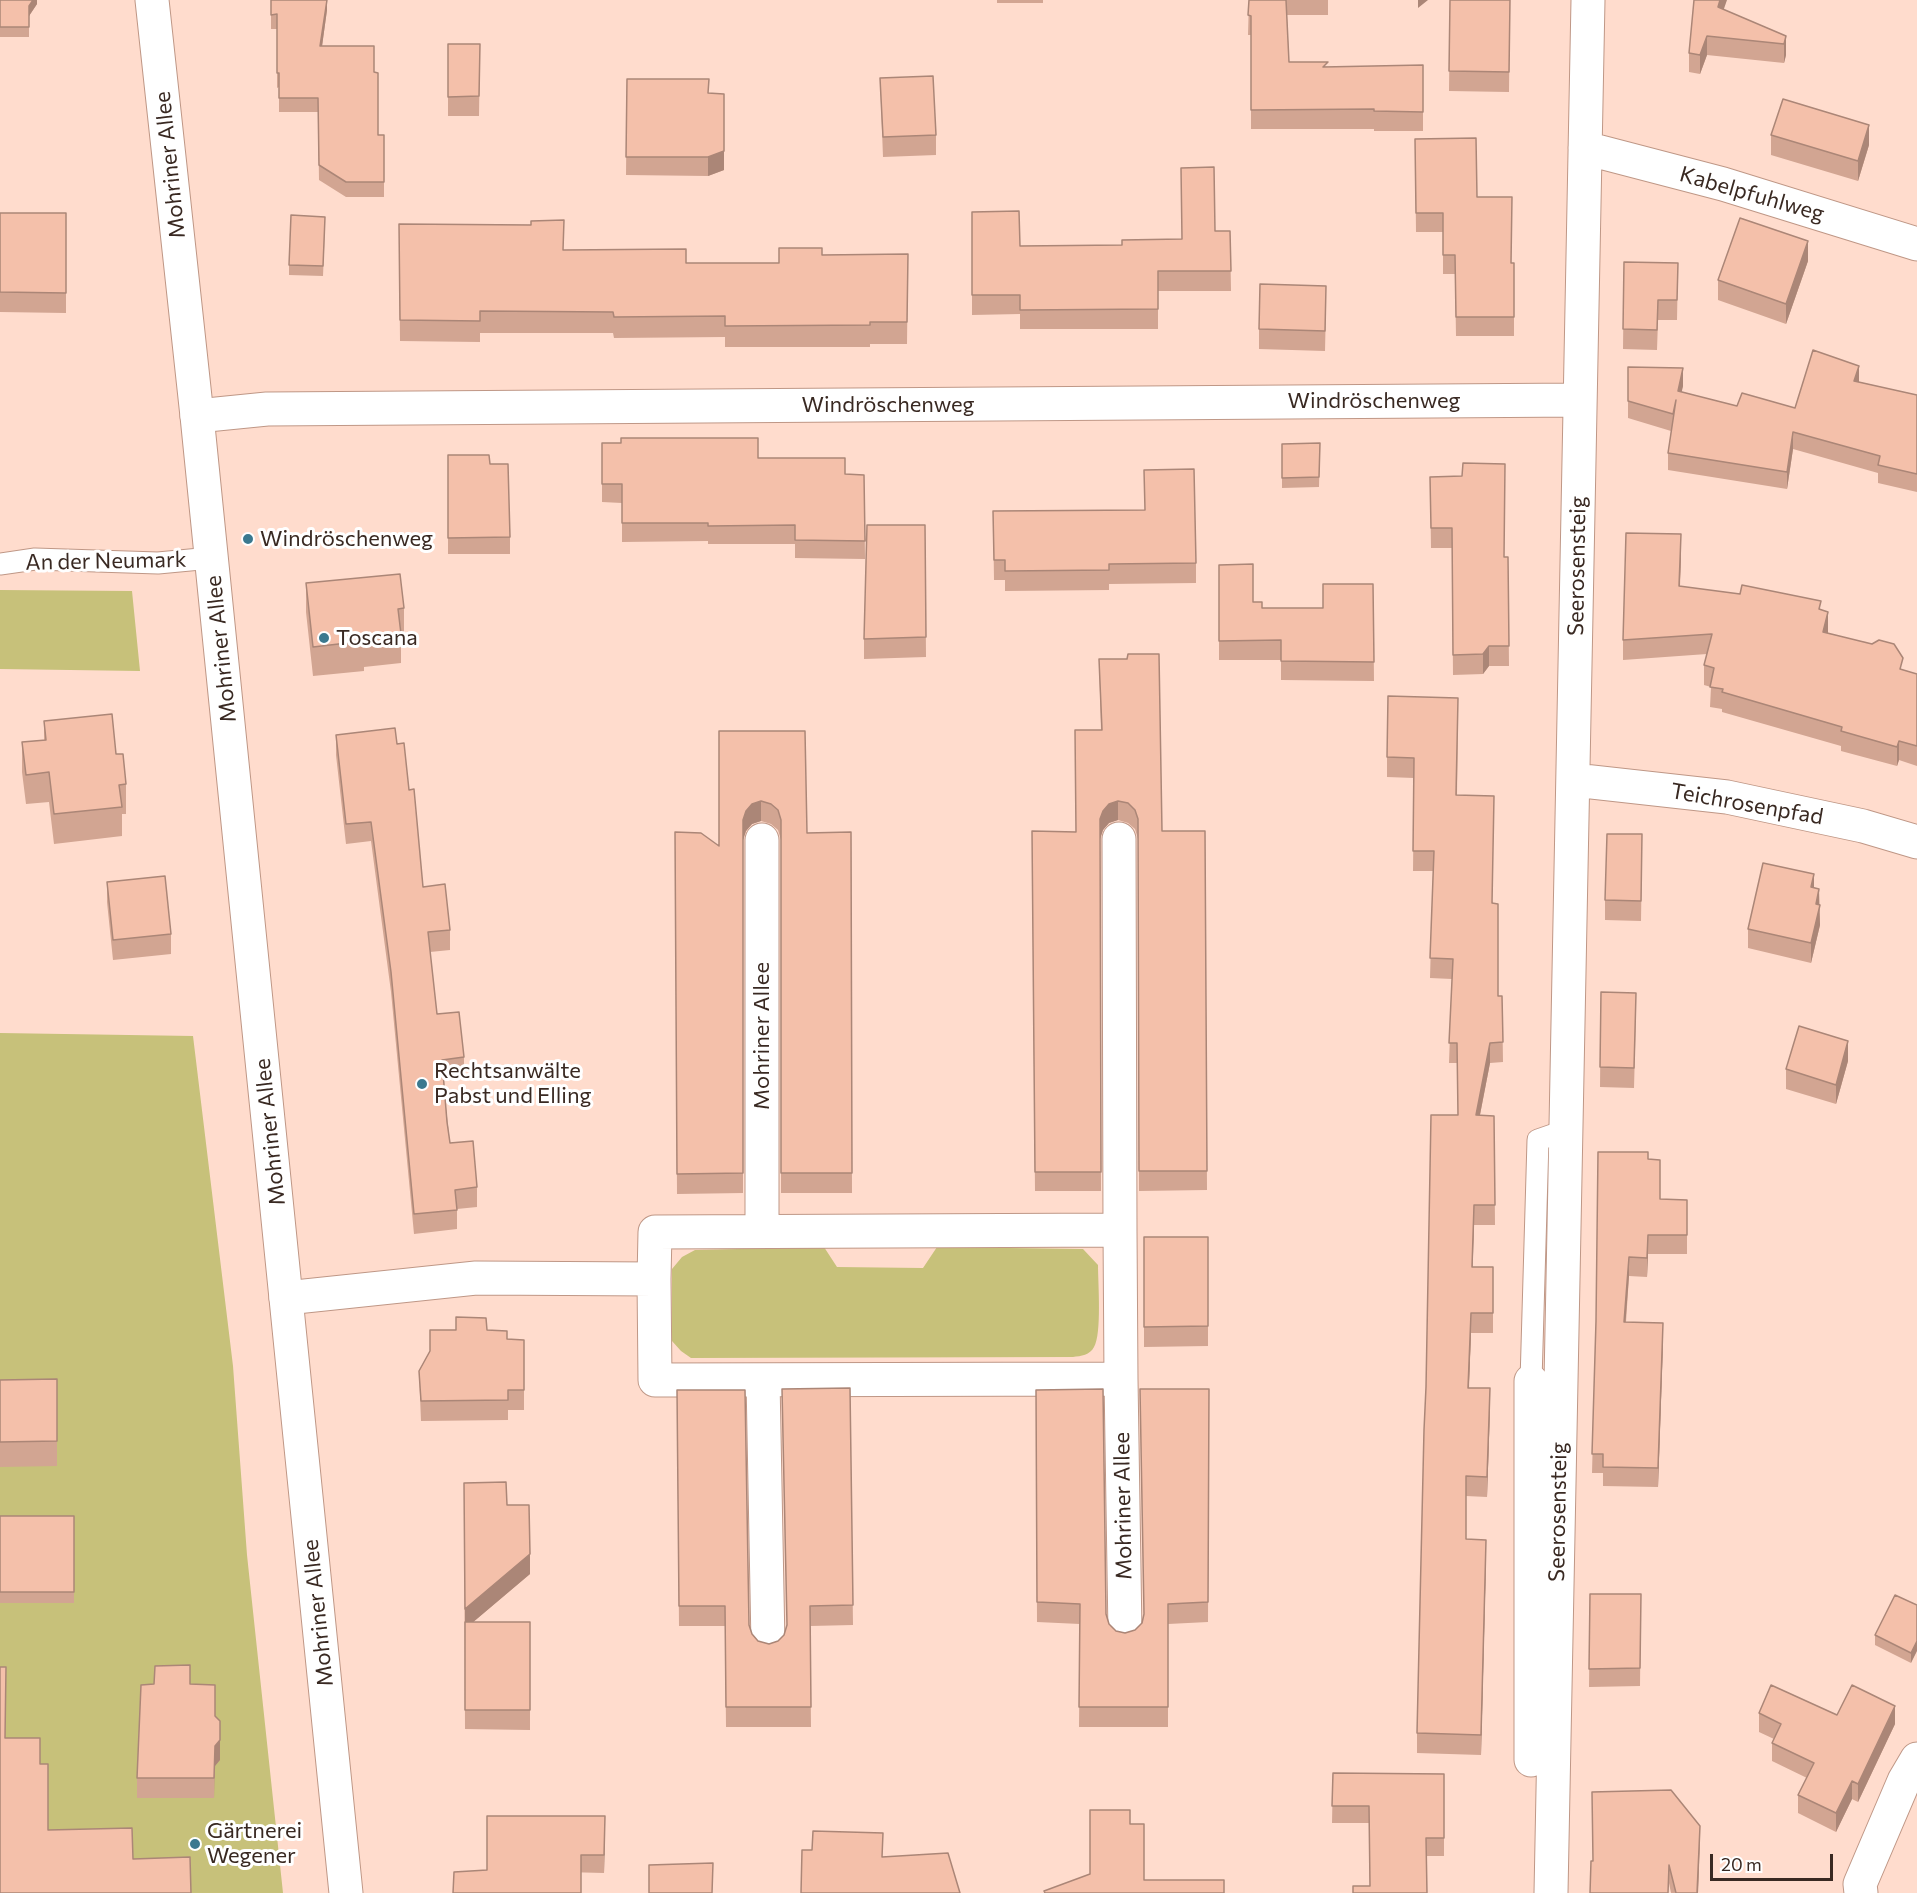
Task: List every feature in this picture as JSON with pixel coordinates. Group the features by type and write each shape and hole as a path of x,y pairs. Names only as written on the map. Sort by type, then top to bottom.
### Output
{"street":[{"name":"Mohriner Allee","path":"152,0 197,416 346,1893"},
{"name":"Seerosensteig","path":"1551,1893 1564,1131 1574,780 1588,0"},
{"name":"Kabelpfuhlweg","path":"1585,148 1723,184 1917,244"},
{"name":"Windröschenweg","path":"197,416 267,409 1580,400"},
{"name":"Teichrosenpfad","path":"1574,780 1727,797 1863,826 1917,842"},
{"name":"Mohriner Allee","path":"1119,839 1120,1379 1125,1634"},
{"name":"Mohriner Allee","path":"762,840 762,1231"},
{"path":"1120,1230 655,1232 654,1279 655,1380 1120,1379"},
{"path":"286,1298 476,1278 654,1279"},
{"path":"763,1380 768,1645"},
{"name":"Seerosensteig","path":"1531,1381 1531,1776"},
{"path":"1861,1893 1860,1884 1904,1781 1917,1759"}],"lane":[{"name":"An der Neumark","path":"0,564 35,559 158,563 211,558"},
{"name":"Seerosensteig","path":"1531,1381 1538,1140 1564,1131"}],"shaded area":[{"path":"0,590 132,591 140,671 0,669"},
{"path":"0,1033 193,1036 233,1366 247,1555 283,1893 0,1893"},
{"path":"824,1247 837,1267 923,1268 937,1247 1083,1249 1098,1265 1099,1320 1094,1347 1082,1356 1073,1357 691,1358 672,1341 672,1269 682,1257 695,1250"}],"building":[{"path":"0,0 33,0 29,6 29,27 0,27"},
{"path":"271,0 327,0 320,46 374,46 374,72 378,73 378,135 384,135 384,182 346,182 319,165 318,98 279,98 277,14 271,15"},
{"path":"1249,0 1286,0 1289,62 1328,62 1323,67 1423,65 1423,112 1374,111 1374,109 1251,110"},
{"path":"1450,0 1510,0 1509,72 1449,71"},
{"path":"1694,0 1720,0 1718,7 1786,36 1784,44 1707,36 1700,55 1689,53"},
{"path":"448,44 480,44 479,96 448,97"},
{"path":"933,76 936,135 883,137 880,78"},
{"path":"627,79 709,79 708,93 724,94 724,151 708,157 626,157"},
{"path":"1783,99 1869,125 1858,161 1771,135"},
{"path":"1476,138 1477,197 1512,197 1511,263 1514,263 1514,317 1456,317 1455,255 1443,255 1443,213 1416,213 1415,139"},
{"path":"1214,167 1215,231 1230,231 1231,271 1158,271 1158,309 1020,310 1020,295 972,295 972,212 1019,211 1020,246 1122,245 1122,240 1182,239 1181,168"},
{"path":"0,213 66,213 66,293 0,292"},
{"path":"291,215 325,217 323,266 289,265"},
{"path":"1740,218 1808,241 1786,304 1718,280"},
{"path":"564,220 563,250 686,249 686,263 779,263 779,248 822,248 822,255 908,254 907,322 870,322 870,325 725,326 725,316 614,317 613,312 480,311 480,321 400,320 399,224 531,225 531,221"},
{"path":"1624,262 1678,263 1677,300 1658,300 1657,330 1623,329"},
{"path":"1260,284 1326,286 1325,331 1259,329"},
{"path":"1813,350 1859,366 1854,381 1917,395 1917,474 1878,465 1880,456 1793,432 1787,472 1668,453 1676,400 1673,414 1628,401 1628,367 1683,368 1678,391 1737,406 1742,393 1795,408"},
{"path":"621,438 758,438 758,458 845,458 845,474 864,475 865,541 795,540 795,525 708,526 708,523 622,523 622,484 602,484 602,443 621,443"},
{"path":"1320,443 1319,477 1282,478 1282,444"},
{"path":"448,455 489,455 490,464 508,464 510,537 448,538"},
{"path":"1463,463 1505,464 1504,557 1508,557 1509,646 1489,646 1483,654 1453,655 1452,528 1431,528 1430,477 1462,476"},
{"path":"1194,469 1196,563 1109,564 1109,570 1005,571 1005,560 994,560 993,511 1145,510 1144,470"},
{"path":"867,525 925,525 926,637 864,639"},
{"path":"1626,533 1681,534 1679,586 1740,594 1742,585 1821,601 1819,609 1828,612 1823,632 1872,644 1879,640 1894,644 1903,658 1900,669 1917,674 1917,746 1899,741 1897,747 1841,731 1842,727 1722,692 1723,689 1710,687 1714,668 1704,665 1712,634 1623,640"},
{"path":"1253,564 1253,602 1262,602 1262,608 1323,608 1323,584 1373,584 1374,662 1281,661 1281,640 1219,641 1219,565"},
{"path":"400,574 404,608 398,609 401,634 364,637 364,641 313,647 306,583"},
{"path":"1128,654 1159,654 1162,831 1205,831 1207,1171 1139,1171 1138,819 1135,810 1128,803 1118,801 1109,804 1100,819 1101,1172 1035,1172 1032,831 1076,832 1075,730 1102,730 1099,659 1127,659"},
{"path":"1388,696 1458,698 1456,795 1494,796 1492,903 1498,904 1498,996 1502,996 1503,1042 1490,1043 1476,1115 1494,1116 1495,1205 1474,1205 1472,1267 1493,1267 1493,1313 1471,1313 1468,1388 1490,1388 1487,1477 1466,1476 1466,1539 1486,1540 1481,1735 1417,1733 1431,1115 1458,1115 1457,1043 1449,1043 1453,959 1430,958 1434,851 1413,851 1414,758 1387,757"},
{"path":"112,714 116,754 123,754 126,784 119,785 122,807 54,814 49,772 26,775 22,742 46,740 44,721"},
{"path":"395,728 397,744 404,743 409,790 414,789 423,887 445,884 450,930 428,932 437,1014 459,1012 464,1057 442,1060 447,1122 450,1143 473,1141 477,1187 455,1190 457,1210 414,1214 391,972 371,822 346,824 336,735"},
{"path":"719,731 805,731 807,833 851,832 852,1173 781,1173 781,820 778,810 771,804 761,801 752,804 743,820 743,1173 677,1174 675,832 701,833 719,846"},
{"path":"1607,834 1642,834 1641,901 1605,900"},
{"path":"1763,863 1814,874 1811,887 1819,889 1816,904 1820,905 1811,943 1748,929"},
{"path":"165,876 171,934 113,940 107,882"},
{"path":"1601,992 1636,993 1634,1068 1600,1067"},
{"path":"1799,1026 1848,1041 1836,1085 1786,1069"},
{"path":"1598,1152 1648,1152 1648,1159 1660,1160 1660,1199 1687,1200 1687,1235 1648,1235 1647,1258 1629,1257 1624,1322 1663,1323 1658,1468 1603,1467 1603,1454 1592,1454"},
{"path":"1144,1237 1208,1237 1208,1326 1144,1327"},
{"path":"456,1317 486,1318 487,1330 507,1331 507,1339 524,1340 524,1390 508,1390 508,1400 421,1401 419,1371 430,1351 430,1330 456,1330"},
{"path":"57,1379 57,1441 0,1442 0,1380"},
{"path":"850,1388 853,1605 810,1606 811,1707 726,1707 725,1606 679,1606 677,1390 745,1390 749,1625 758,1641 769,1644 778,1641 784,1635 787,1625 782,1389"},
{"path":"1103,1389 1106,1614 1109,1624 1116,1631 1125,1633 1135,1630 1142,1623 1144,1614 1140,1389 1209,1389 1208,1602 1168,1604 1168,1707 1079,1707 1080,1604 1037,1602 1036,1390"},
{"path":"506,1482 507,1505 529,1505 530,1554 465,1609 464,1483"},
{"path":"0,1516 74,1516 74,1592 0,1592"},
{"path":"1590,1594 1641,1594 1640,1668 1589,1669"},
{"path":"1895,1595 1917,1605 1917,1641 1911,1653 1875,1635"},
{"path":"465,1622 530,1622 530,1710 465,1710"},
{"path":"190,1665 190,1684 215,1685 215,1716 220,1721 220,1740 215,1746 214,1778 137,1778 141,1685 154,1684 155,1666"},
{"path":"0,1667 6,1667 5,1738 40,1738 40,1764 48,1764 48,1830 132,1828 133,1859 190,1857 191,1893 0,1893"},
{"path":"1771,1685 1837,1715 1852,1685 1895,1706 1858,1784 1852,1781 1836,1813 1798,1795 1814,1763 1772,1743 1781,1724 1759,1713"},
{"path":"1333,1773 1444,1774 1444,1838 1426,1838 1427,1893 1353,1893 1353,1886 1370,1886 1369,1806 1332,1806"},
{"path":"1671,1790 1700,1826 1697,1893 1676,1893 1669,1865 1668,1893 1590,1893 1591,1861 1593,1861 1592,1792"},
{"path":"1090,1810 1130,1810 1130,1824 1144,1824 1144,1880 1224,1880 1224,1893 1045,1893 1044,1891 1090,1874"},
{"path":"487,1816 605,1816 604,1855 581,1855 581,1893 453,1893 454,1872 487,1870"},
{"path":"813,1831 883,1833 882,1857 948,1853 960,1893 801,1893 802,1850 812,1850"},
{"path":"713,1863 712,1893 649,1893 649,1865"}],"place":[{"name":"Windröschenweg","path":"248,539"},
{"name":"Toscana","path":"324,638"},
{"name":"Rechtsanwälte Pabst und Elling","path":"422,1084"},
{"name":"Gärtnerei Wegener","path":"195,1844"}]}
